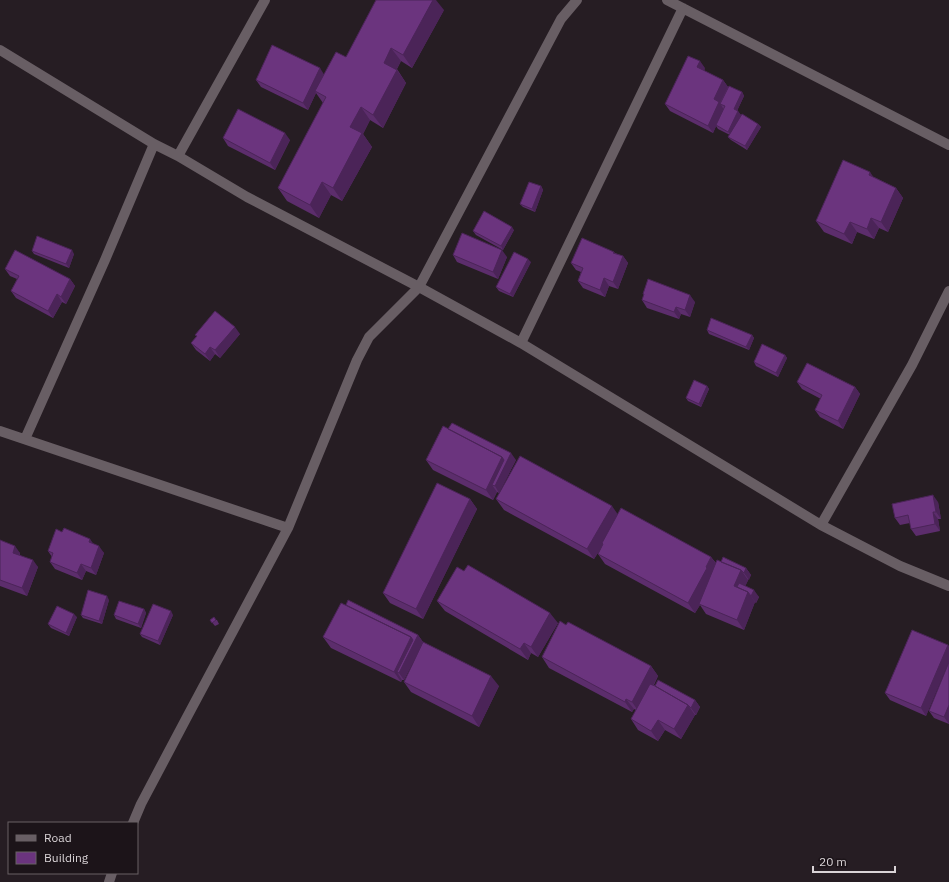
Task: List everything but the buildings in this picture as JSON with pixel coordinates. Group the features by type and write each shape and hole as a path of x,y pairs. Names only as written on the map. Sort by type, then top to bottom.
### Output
{"street":[{"path":"178,156 264,0"},
{"path":"133,822 141,804 186,717 288,528 357,360 369,337 419,286 561,19 577,0"},
{"path":"667,0 949,145"},
{"path":"521,343 683,8"},
{"path":"0,50 154,144 178,156 247,197 419,286 521,343 821,525 900,566 949,586"},
{"path":"25,439 105,260 154,144"},
{"path":"821,525 912,365 949,291"},
{"path":"0,431 288,528"}]}
